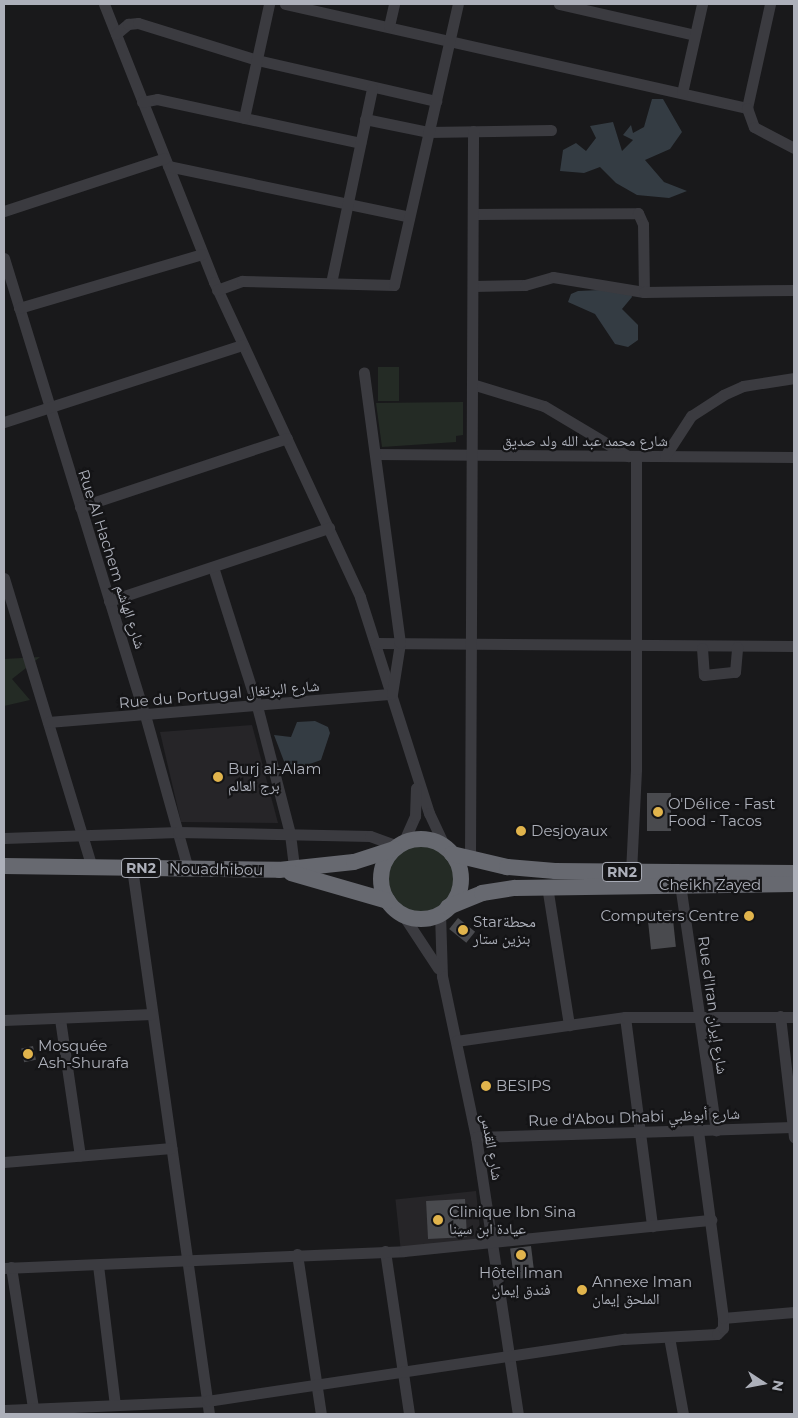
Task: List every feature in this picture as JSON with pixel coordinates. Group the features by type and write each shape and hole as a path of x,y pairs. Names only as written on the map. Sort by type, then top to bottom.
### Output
{"highway":[{"path":"422,839 448,850 460,881 444,910 426,918 404,915 388,901 381,874 398,846 422,839"},
{"name":"Nouadhibou","path":"4,866 287,869 354,862 398,846"},
{"name":"Cheikh Zayed","path":"448,850 470,860 507,868 632,872 794,873"},
{"name":"Nouadhibou","path":"287,869 388,901"},
{"name":"Cheikh Zayed","path":"444,910 494,890 548,886 794,884"}],"street":[{"path":"104,4 202,254 329,528 376,643 414,766 448,850"},
{"path":"244,118 269,4"},
{"path":"285,4 747,108"},
{"path":"389,26 394,4"},
{"path":"218,290 242,281 394,285 458,4"},
{"path":"559,4 586,7 695,35"},
{"path":"682,93 702,4"},
{"path":"770,4 747,108 754,127 794,148"},
{"path":"116,34 128,24 138,23 257,60 372,88 436,101"},
{"path":"332,283 372,88"},
{"path":"142,102 157,99 360,143"},
{"path":"366,119 428,132 551,130"},
{"path":"470,860 473,131"},
{"path":"4,211 166,162 409,217"},
{"path":"474,214 638,213 643,224 644,292"},
{"path":"18,308 202,254"},
{"name":"Rue Al Hachem شارع الهاشم","path":"4,258 48,408 145,716 188,869"},
{"path":"473,286 525,285 553,277 644,292 794,290"},
{"path":"4,422 243,345"},
{"path":"364,372 400,643 392,694"},
{"path":"665,456 691,416 723,395 743,386 794,378"},
{"path":"472,384 544,406 632,456 637,645 632,872"},
{"path":"80,507 287,438"},
{"name":"شارع محمد عبد الله ولد صديق","path":"375,454 794,457"},
{"path":"109,600 329,528"},
{"path":"213,567 257,706 290,834 287,869"},
{"path":"4,578 92,868"},
{"path":"376,643 637,645 702,648 794,646"},
{"path":"702,648 704,675 735,672 737,647"},
{"name":"Rue du Portugal شارع البرتغال","path":"48,722 145,716 392,694"},
{"path":"4,838 82,837 178,832 290,834 370,836 398,846 415,816 414,766"},
{"path":"132,868 209,1414"},
{"name":"Rue d'Iran شارع إيران","path":"680,884 716,1130"},
{"path":"548,886 569,1025"},
{"path":"442,976 444,910"},
{"path":"404,915 442,976"},
{"name":"شارع القدس","path":"442,976 476,1137 518,1414"},
{"path":"4,1020 152,1014"},
{"path":"456,1041 625,1017 699,1014 794,1017"},
{"path":"780,1016 789,1053 793,1132"},
{"path":"625,1017 652,1226"},
{"path":"60,1019 80,1156"},
{"path":"4,1410 207,1401 403,1374 624,1339 721,1332 723,1318 698,1130"},
{"name":"Rue d'Abou Dhabi شارع أبوظبي","path":"476,1137 698,1130 793,1132"},
{"path":"4,1162 171,1148"},
{"path":"33,1408 8,1268 188,1262 297,1254 385,1251 711,1220"},
{"path":"385,1251 410,1414"},
{"path":"297,1254 321,1414"},
{"path":"98,1265 115,1405"},
{"path":"723,1318 794,1312"},
{"path":"669,1337 683,1414"}],"shaded area":[{"path":"652,99 663,99 682,132 670,149 645,160 664,182 687,191 669,198 637,195 616,183 600,167 584,173 560,171 563,150 576,143 586,151 596,138 590,126 613,122 622,151 633,140 623,135 631,125 633,133 644,127"},
{"path":"621,289 631,292 632,297 622,309 638,325 638,340 628,347 615,344 595,314 568,302 571,294 578,291"},
{"path":"378,367 399,367 399,401 378,401"},
{"path":"463,402 463,435 456,436 456,442 382,447 376,403"},
{"path":"40,657 12,679 30,700 4,706 4,659"},
{"path":"315,721 328,727 330,733 321,760 304,766 285,764 274,735 291,737 297,722"},
{"name":"Burj al-Alam برج العالم","path":"252,725 278,823 181,822 160,732"},
{"path":"427,844 446,854 454,866 456,880 454,894 446,906 434,914 413,916 394,906 386,894 384,873 394,854 406,846"},
{"name":"Clinique Ibn Sina عيادة ابن سينا","path":"476,1191 481,1241 401,1249 395,1199"}],"building":[{"name":"O'Délice - Fast Food - Tacos","path":"647,793 671,793 671,831 647,831"},
{"path":"672,910 676,947 651,949 647,913"},
{"name":"Starمحطة بنزين ستار","path":"458,918 475,932 466,943 449,929"},
{"name":"Mosquée Ash-Shurafa","path":"33,1046 36,1060 24,1062 21,1048"},
{"path":"465,1199 467,1237 428,1239 426,1201"},
{"name":"Hôtel Iman فندق إيمان","path":"531,1246 535,1277 514,1279 510,1249"}],"place":[{"name":"Burj al-Alam برج العالم","path":"218,777"},
{"name":"O'Délice - Fast Food - Tacos","path":"658,812"},
{"name":"Desjoyaux","path":"521,831"},
{"name":"Computers Centre","path":"749,916"},
{"name":"Starمحطة بنزين ستار","path":"463,930"},
{"name":"Mosquée Ash-Shurafa","path":"28,1054"},
{"name":"BESIPS","path":"486,1086"},
{"name":"Clinique Ibn Sina عيادة ابن سينا","path":"438,1220"},
{"name":"Hôtel Iman فندق إيمان","path":"521,1255"},
{"name":"Annexe Iman الملحق إيمان","path":"582,1290"}]}
